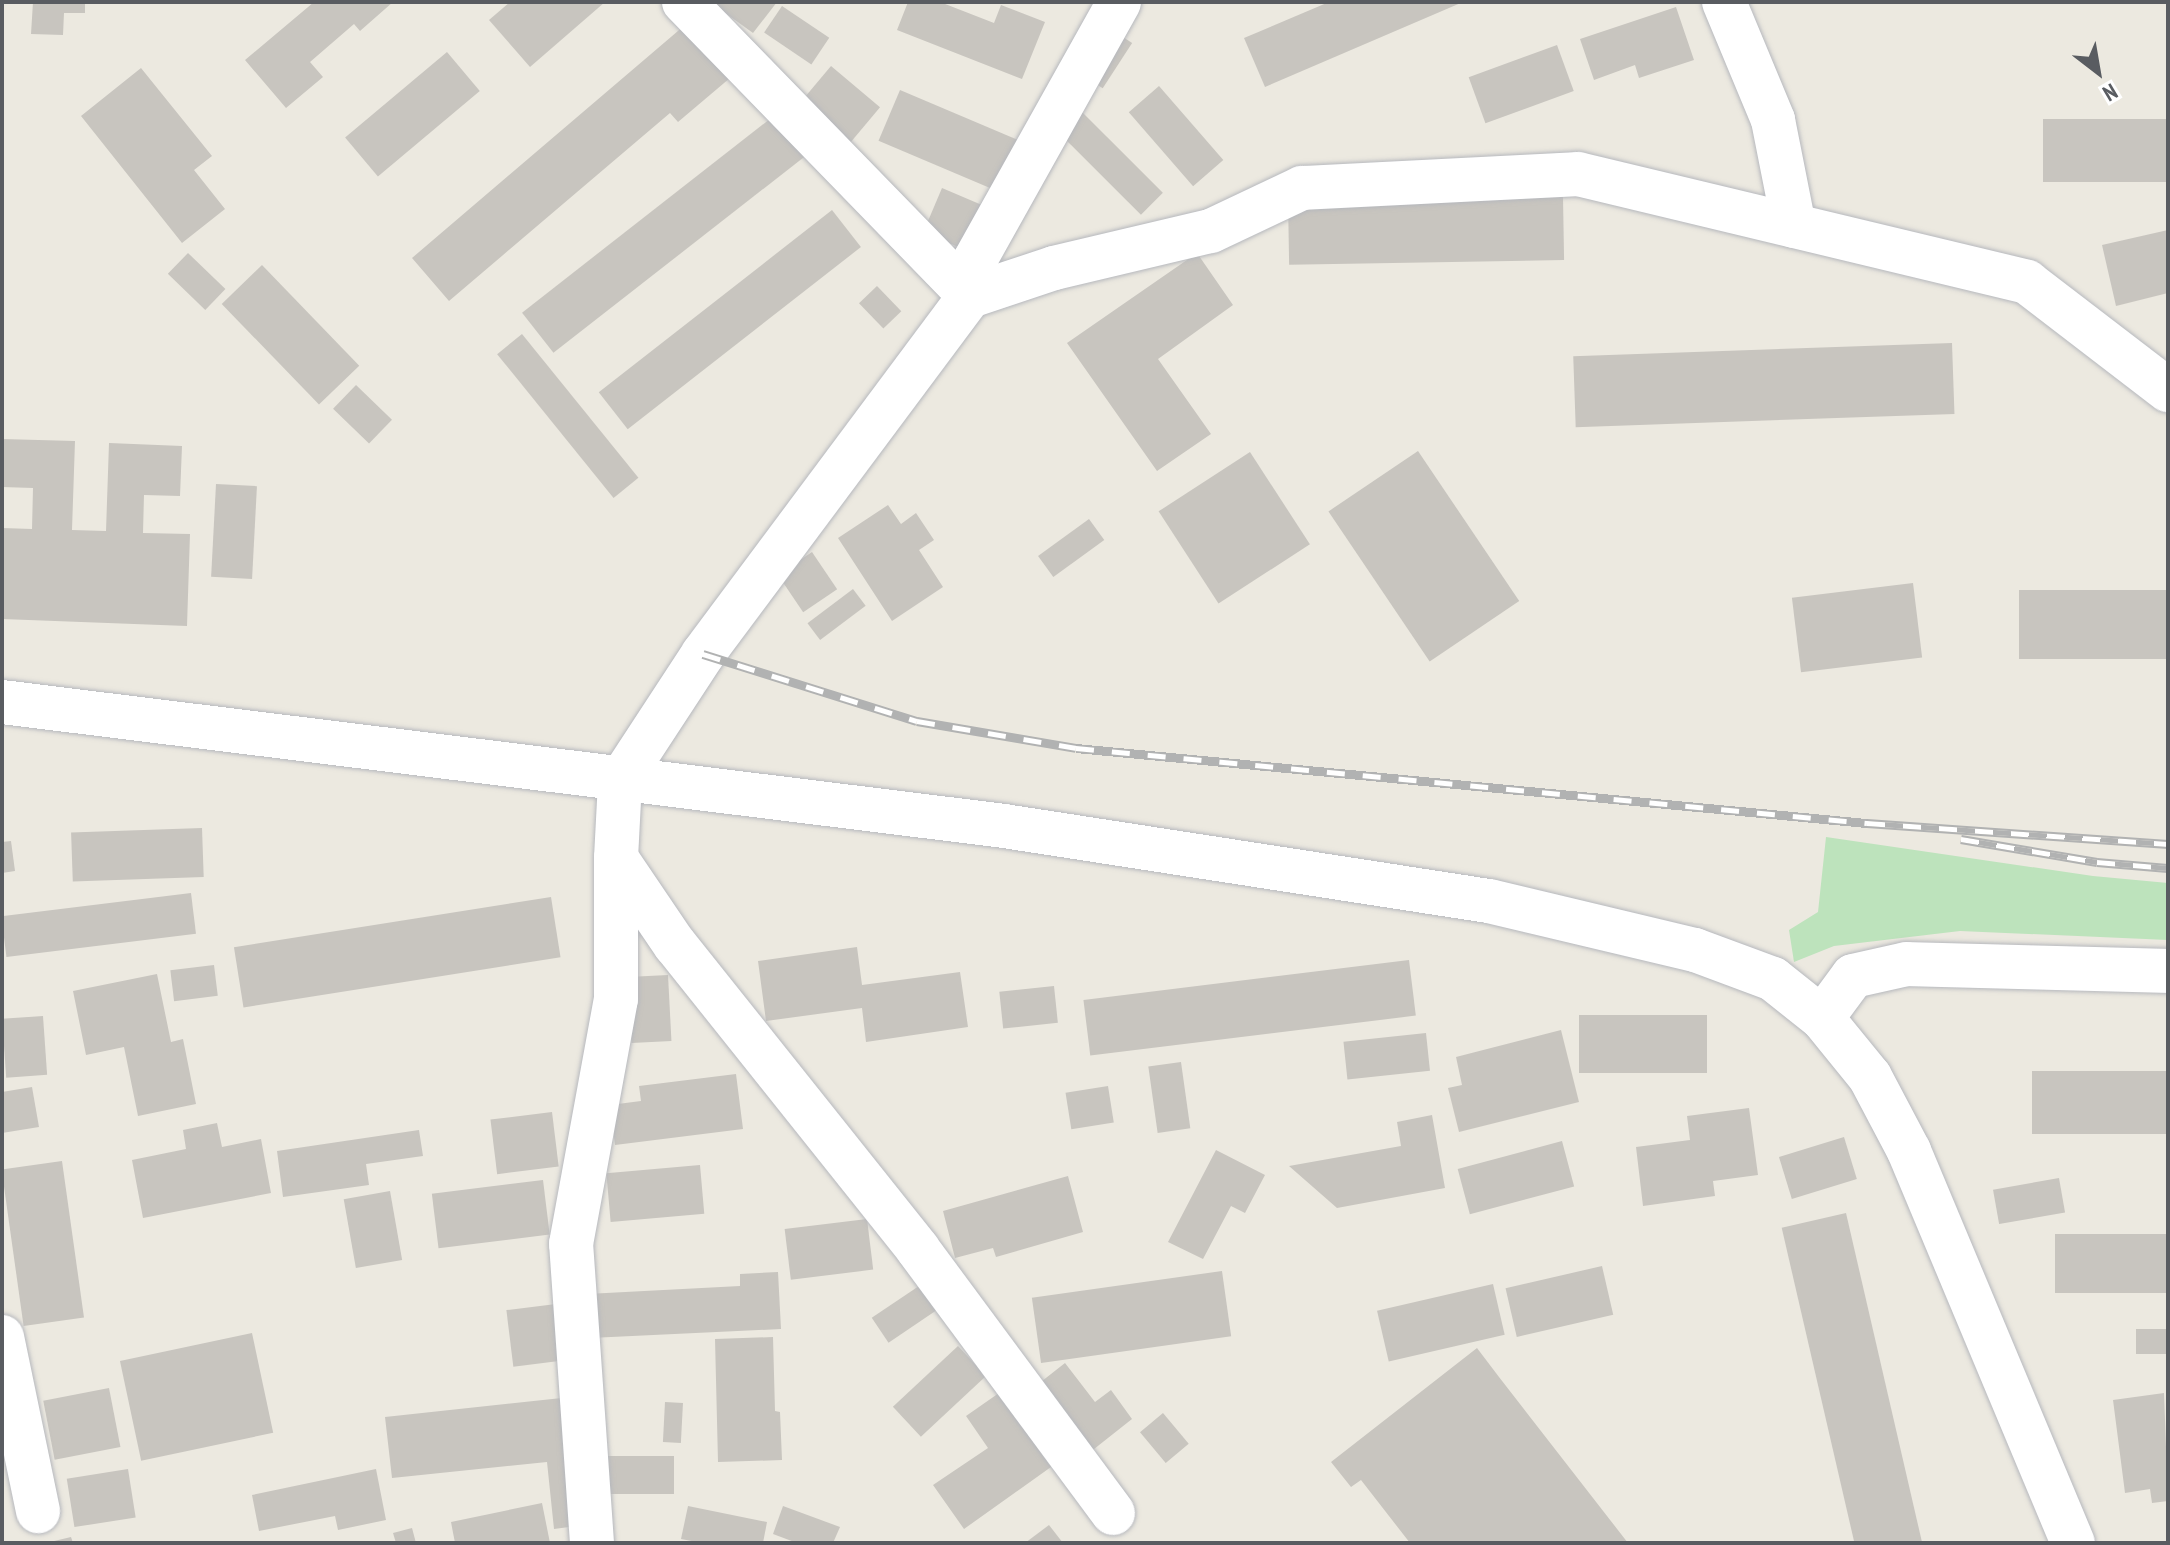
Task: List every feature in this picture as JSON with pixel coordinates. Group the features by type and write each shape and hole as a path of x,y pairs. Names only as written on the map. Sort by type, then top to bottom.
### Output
{"street":[{"path":"684,2 970,296"},
{"path":"592,1543 571,1244 616,999 616,858 620,781 703,654 970,296 975,260 1119,2"},
{"path":"1724,2 1773,120 1794,226"},
{"path":"970,296 1054,268 1211,231 1302,188 1578,174 2027,282 2168,390"},
{"path":"2,702 620,781 1004,826 1489,901 1695,950 1773,979 1822,1018 1870,1077 1909,1151 2073,1543"},
{"path":"616,858 675,945 918,1249 1113,1513"},
{"path":"1822,1018 1853,976 1907,964 2168,971"},
{"path":"2,1337 38,1511"}],"green space":[{"path":"1826,837 2093,876 2168,883 2168,940 1960,931 1834,946 1794,962 1789,930 1818,912"}],"building":[{"path":"33,2 85,2 85,13 64,13 63,35 31,34"},
{"path":"314,2 393,2 360,31 354,24 310,62 323,77 286,108 245,60"},
{"path":"510,2 605,2 530,67 489,20"},
{"path":"710,2 777,2 753,33"},
{"path":"908,2 940,2 994,23 1001,5 1045,22 1022,79 897,30"},
{"path":"1329,2 1463,2 1265,87 1244,38"},
{"path":"782,6 829,38 811,64 764,33"},
{"path":"1676,7 1694,60 1639,78 1635,65 1594,80 1580,39"},
{"path":"685,25 730,78 678,122 670,113 449,301 412,258"},
{"path":"1112,30 1132,43 1103,88 1083,75"},
{"path":"1557,45 1574,91 1485,123 1469,77"},
{"path":"447,52 480,91 378,177 345,137"},
{"path":"831,66 880,107 850,143 801,102"},
{"path":"141,68 212,156 194,170 225,209 182,243 81,116"},
{"path":"1159,86 1223,160 1193,186 1129,112"},
{"path":"900,90 1022,142 1000,192 879,141"},
{"path":"1078,108 1163,193 1141,215 1056,130"},
{"path":"775,115 806,155 553,353 522,313"},
{"path":"2043,119 2168,119 2168,182 2043,182"},
{"path":"942,188 989,208 970,252 923,232"},
{"path":"1563,197 1564,260 1289,265 1288,202"},
{"path":"832,210 861,247 628,429 599,392"},
{"path":"2168,230 2168,293 2116,306 2102,245"},
{"path":"188,253 225,289 205,310 168,274"},
{"path":"1197,253 1233,305 1158,359 1211,434 1157,471 1067,343"},
{"path":"262,265 359,366 319,405 222,304"},
{"path":"877,286 901,311 883,329 859,303"},
{"path":"522,334 638,478 614,498 497,354"},
{"path":"1952,343 1954,414 1576,427 1573,356"},
{"path":"356,385 392,420 369,443 333,409"},
{"path":"2,439 75,441 72,530 106,531 109,443 182,446 180,496 144,495 143,533 190,534 187,626 2,619 2,528 32,529 33,488 2,487"},
{"path":"1418,451 1519,601 1430,661 1328,511"},
{"path":"1250,452 1310,544 1218,604 1159,511"},
{"path":"216,484 257,486 252,579 211,577"},
{"path":"888,505 901,524 916,513 934,540 919,550 943,587 892,621 838,538"},
{"path":"1089,519 1104,540 1053,577 1038,556"},
{"path":"812,552 837,589 803,612 778,575"},
{"path":"1913,583 1922,657 1801,672 1792,598"},
{"path":"853,589 866,606 820,640 807,623"},
{"path":"2019,590 2168,590 2168,659 2019,659"},
{"path":"202,828 204,877 73,882 71,833"},
{"path":"11,841 15,871 2,873 2,842"},
{"path":"191,893 196,934 6,957 2,916"},
{"path":"551,897 561,957 243,1007 234,947"},
{"path":"857,947 862,985 960,972 968,1027 866,1042 862,1008 766,1021 758,961"},
{"path":"1409,960 1416,1016 1090,1056 1083,1000"},
{"path":"214,965 218,996 174,1001 170,970"},
{"path":"157,974 171,1042 183,1039 196,1104 138,1116 124,1047 86,1055 73,991"},
{"path":"668,975 671,1041 632,1043 628,977"},
{"path":"1054,986 1058,1023 1003,1029 999,992"},
{"path":"1579,1015 1707,1015 1707,1073 1579,1073"},
{"path":"43,1016 47,1075 6,1078 2,1019"},
{"path":"1561,1030 1579,1102 1459,1132 1448,1088 1462,1085 1456,1057"},
{"path":"1426,1033 1430,1071 1347,1079 1343,1042"},
{"path":"1181,1062 1190,1128 1158,1133 1148,1067"},
{"path":"2032,1071 2168,1071 2168,1134 2032,1134"},
{"path":"736,1074 743,1129 615,1145 610,1105 641,1101 639,1086"},
{"path":"1108,1086 1114,1123 1071,1129 1066,1093"},
{"path":"32,1087 39,1127 2,1133 2,1092"},
{"path":"1749,1108 1758,1175 1713,1181 1715,1196 1643,1206 1636,1147 1690,1140 1687,1116"},
{"path":"552,1112 559,1167 497,1174 490,1120"},
{"path":"1432,1115 1445,1188 1337,1208 1289,1166 1401,1146 1397,1122"},
{"path":"217,1123 222,1147 261,1139 271,1193 143,1218 132,1160 186,1149 183,1130"},
{"path":"419,1130 423,1156 366,1164 369,1185 283,1197 277,1151"},
{"path":"1844,1137 1857,1179 1792,1199 1779,1157"},
{"path":"1562,1141 1574,1186 1470,1214 1458,1169"},
{"path":"1216,1150 1265,1175 1245,1213 1231,1206 1203,1259 1168,1242"},
{"path":"62,1161 84,1317 24,1326 2,1169"},
{"path":"700,1165 704,1214 611,1222 606,1173"},
{"path":"1068,1176 1083,1232 996,1257 993,1248 955,1258 943,1211"},
{"path":"2059,1178 2065,1212 1999,1224 1993,1190"},
{"path":"543,1180 550,1235 439,1248 432,1194"},
{"path":"390,1191 402,1260 356,1268 344,1199"},
{"path":"1846,1213 1922,1542 1854,1543 1782,1228"},
{"path":"867,1219 873,1270 791,1280 785,1229"},
{"path":"2055,1234 2168,1234 2168,1293 2055,1293"},
{"path":"1602,1266 1613,1315 1517,1337 1506,1288"},
{"path":"1222,1271 1231,1336 1041,1363 1032,1298"},
{"path":"778,1272 781,1329 590,1338 587,1294 740,1286 740,1274"},
{"path":"1493,1284 1505,1335 1389,1361 1377,1311"},
{"path":"919,1286 936,1311 889,1343 872,1318"},
{"path":"556,1304 563,1361 513,1367 506,1310"},
{"path":"2136,1329 2168,1329 2168,1354 2136,1354"},
{"path":"252,1333 273,1433 141,1461 120,1361"},
{"path":"773,1337 775,1411 780,1412 782,1460 718,1462 715,1339"},
{"path":"958,1346 986,1376 921,1437 893,1407"},
{"path":"1477,1348 1628,1543 1410,1543 1361,1480 1351,1487 1331,1462"},
{"path":"1065,1363 1095,1402 1111,1390 1132,1419 1089,1453 1037,1385"},
{"path":"109,1388 120,1447 55,1460 43,1401"},
{"path":"999,1393 1051,1467 964,1529 933,1485 988,1448 966,1416"},
{"path":"2164,1393 2168,1501 2152,1503 2150,1489 2125,1493 2113,1400"},
{"path":"571,1397 584,1525 554,1529 547,1462 392,1478 385,1417"},
{"path":"665,1402 683,1403 681,1443 663,1442"},
{"path":"1163,1413 1189,1444 1166,1463 1140,1432"},
{"path":"602,1456 674,1456 674,1494 602,1494"},
{"path":"128,1469 136,1517 74,1527 67,1479"},
{"path":"376,1469 386,1520 338,1530 335,1516 259,1531 252,1495"},
{"path":"542,1503 550,1543 455,1543 451,1522"},
{"path":"688,1506 767,1522 763,1543 702,1543 681,1539"},
{"path":"783,1506 840,1527 833,1543 797,1543 773,1534"},
{"path":"1049,1525 1063,1543 1025,1543"},
{"path":"412,1528 416,1543 396,1543 393,1533"},
{"path":"71,1537 73,1543 50,1543 50,1542"}],"railway":[{"path":"703,654 917,721 1076,748 1867,823 2168,844"},
{"path":"1961,839 2097,862 2168,868"}]}
